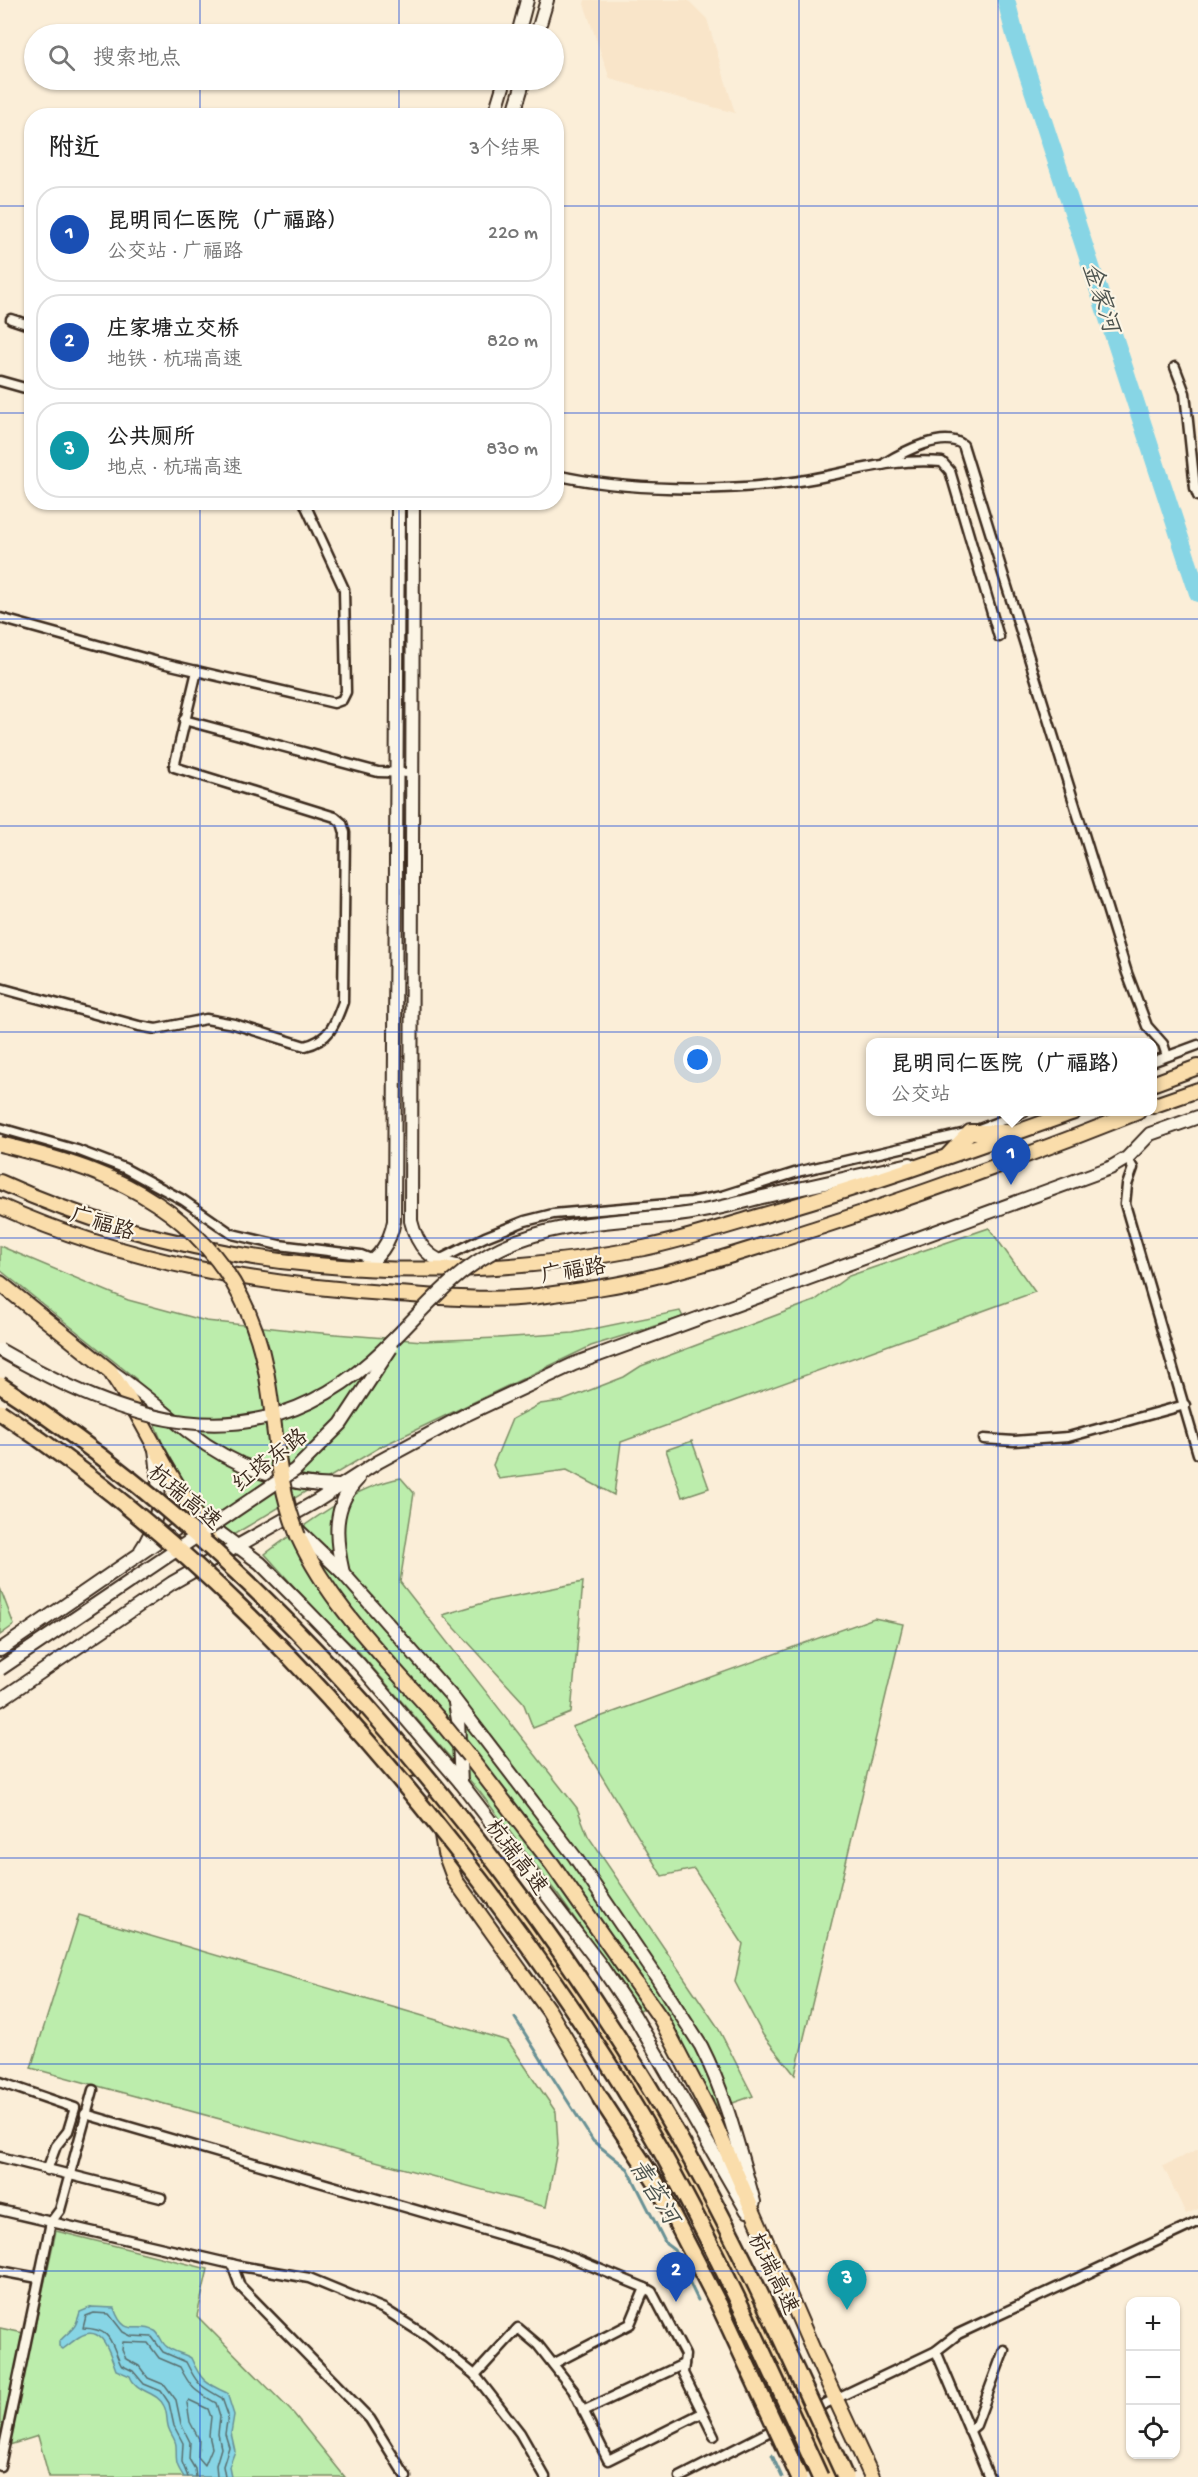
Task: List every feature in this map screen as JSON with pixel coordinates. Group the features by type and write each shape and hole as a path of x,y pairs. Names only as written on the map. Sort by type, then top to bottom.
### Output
{"highway":[{"name":"杭瑞高速","path":"0,1385 84,1442 147,1491 245,1578 294,1626 374,1714 483,1846 583,1984 679,2138 751,2273 845,2477"},
{"name":"杭瑞高速","path":"0,1412 133,1509 237,1602 357,1729 471,1868 570,2006 659,2149 730,2283 820,2477"},
{"path":"601,2099 656,2183 719,2305 799,2477"}],"main road":[{"path":"521,24 527,0"},
{"path":"540,24 547,0"},
{"path":"496,108 502,90"},
{"path":"515,108 521,90"},
{"path":"361,1268 375,1260 390,1238 394,1221 398,510"},
{"path":"413,510 411,1221 419,1244 427,1254 439,1261 466,1269"},
{"path":"397,854 412,853"},
{"path":"1157,1082 1198,1067"},
{"path":"395,1086 411,1086"},
{"path":"1157,1104 1198,1090"},
{"name":"广福路","path":"0,1182 50,1205 81,1215 214,1251 289,1263 400,1270 534,1266 646,1247 777,1211 1063,1116"},
{"name":"广福路","path":"0,1206 44,1226 107,1246 212,1273 289,1285 382,1293 479,1299 537,1296 652,1277 712,1262 1013,1161 1128,1116"},
{"path":"0,1700 172,1583 368,1468 463,1416 574,1364 1110,1168 1127,1158 1150,1134 1198,1117"},
{"path":"0,1350 60,1382 123,1409 182,1423 227,1424 272,1415 322,1395 361,1370 460,1273 482,1258 522,1239 572,1225 685,1214 947,1156 970,1132 1018,1132"},
{"path":"0,1144 82,1167 129,1187 163,1207 184,1223 219,1261 240,1296 260,1347 267,1378 280,1477 298,1536 312,1565 328,1590 378,1651 469,1756 552,1864 661,2019 712,2117 765,2241 872,2477"},
{"path":"0,1283 110,1371 141,1392 191,1434 236,1462 317,1486 340,1485"},
{"name":"红塔东路","path":"0,1669 295,1470 341,1424 407,1325"},
{"path":"110,1371 131,1402 219,1556 240,1582 321,1664 436,1798 554,1958 660,2128 719,2235 834,2477"},
{"path":"133,1560 148,1539 159,1505 159,1481 154,1445"},
{"path":"343,1573 336,1525 348,1489 368,1468"},
{"path":"196,1515 260,1563 359,1664 461,1783 599,1963 628,2007 765,2241"},
{"path":"0,1650 196,1515"},
{"path":"285,1518 343,1573 454,1699 581,1866 644,1957 701,2046 722,2093 765,2241"},
{"path":"454,1699 458,1720 461,1783"},
{"path":"436,1798 446,1853 455,1880 549,2011 601,2099"}],"street":[{"path":"11,319 24,323"},
{"path":"1175,367 1185,393 1195,488 1198,496"},
{"path":"0,381 24,388"},
{"path":"885,463 908,449 946,440 958,441 963,445 1127,973 1147,1026 1163,1044 1167,1056"},
{"path":"564,476 631,485 715,488 793,482 885,463 942,462 950,471 999,637"},
{"path":"0,618 197,671 334,703 342,700 346,692 344,589 308,510"},
{"path":"0,988 147,1028 156,1029 206,1019 234,1024 305,1046 326,1037 334,1026 343,1002 345,833 342,823 335,818 174,767 197,671"},
{"path":"184,720 378,772 411,773"},
{"path":"1157,1060 1198,1045"},
{"path":"0,1128 77,1150 124,1168 183,1200 232,1234 279,1245 362,1255 400,1270 439,1261 485,1237 525,1221 553,1214 691,1202 722,1196 801,1171 970,1132 1013,1116"},
{"path":"1127,1158 1133,1168 1126,1185 1125,1204 1198,1454"},
{"path":"984,1439 1014,1441 1068,1437 1185,1405"},
{"path":"0,2082 75,2108 68,2131 56,2146 47,2170"},
{"path":"0,2466 51,2222 60,2210 93,2090"},
{"path":"85,2114 553,2250 645,2288 652,2292 685,2355 683,2373 714,2436"},
{"path":"0,2157 161,2198"},
{"path":"0,2210 232,2264 309,2278 384,2309 428,2337 475,2375 520,2433 545,2477"},
{"path":"680,2477 936,2351 958,2334 1198,2222"},
{"path":"232,2264 240,2286 370,2419 406,2477"},
{"path":"0,2271 38,2278"},
{"path":"553,2364 630,2324 645,2288"},
{"path":"475,2375 519,2328 538,2345 573,2390 608,2460 702,2413"},
{"path":"969,2431 976,2425 1004,2350"},
{"path":"936,2351 989,2477"},
{"path":"583,2411 684,2364"}],"shaded area":[{"path":"585,0 688,0 707,19 735,113 610,79 584,4"},
{"path":"1198,2149 1198,2209 1186,2214 1163,2166"}],"green space":[{"path":"989,1228 1035,1292 621,1442 614,1495 567,1470 499,1479 493,1465 512,1419 540,1404 562,1401 624,1377 641,1366 814,1301 849,1276"},
{"path":"0,1246 128,1300 206,1321 310,1332 423,1341 498,1338 573,1333 680,1311 683,1317 591,1346 380,1447 233,1535 199,1508 162,1442 136,1379 0,1270"},
{"path":"692,1441 709,1488 682,1497 666,1450"},
{"path":"401,1478 414,1493 400,1582 577,1808 588,1836 717,2026 753,2096 718,2108 653,2003 640,2010 558,1895 479,1791 359,1652 314,1609 265,1554 347,1498"},
{"path":"583,1582 571,1713 533,1728 523,1702 443,1615 490,1601"},
{"path":"0,1588 14,1625 0,1635"},
{"path":"874,1618 903,1624 795,2075 763,2035 735,1982 743,1944 694,1869 662,1876 572,1727"},
{"path":"79,1915 508,2041 556,2112 558,2145 546,2207 31,2068"},
{"path":"56,2231 208,2269 197,2316 294,2414 345,2477 49,2477 38,2436 0,2448 0,2328 33,2335"}],"water":[{"path":"92,2307 114,2308 118,2318 127,2327 149,2328 155,2331 168,2348 191,2358 204,2380 227,2393 234,2415 231,2433 235,2451 229,2467 231,2477 184,2477 177,2465 176,2444 161,2401 137,2386 130,2376 116,2370 108,2349 100,2337 87,2333 63,2349 59,2346 59,2342 74,2327 80,2312"}],"waterway":[{"name":"金家河","path":"1006,0 1015,35 1198,593"},
{"name":"青苔河","path":"515,2018 593,2141 628,2169 666,2244 674,2250 698,2300"},
{"name":"青苔河","path":"772,2455 782,2477"}],"place":[{"name":"昆明同仁医院（广福路）","path":"1011,1185"},
{"name":"庄家塘立交桥","path":"676,2302"},
{"name":"公共厕所","path":"847,2310"}]}
